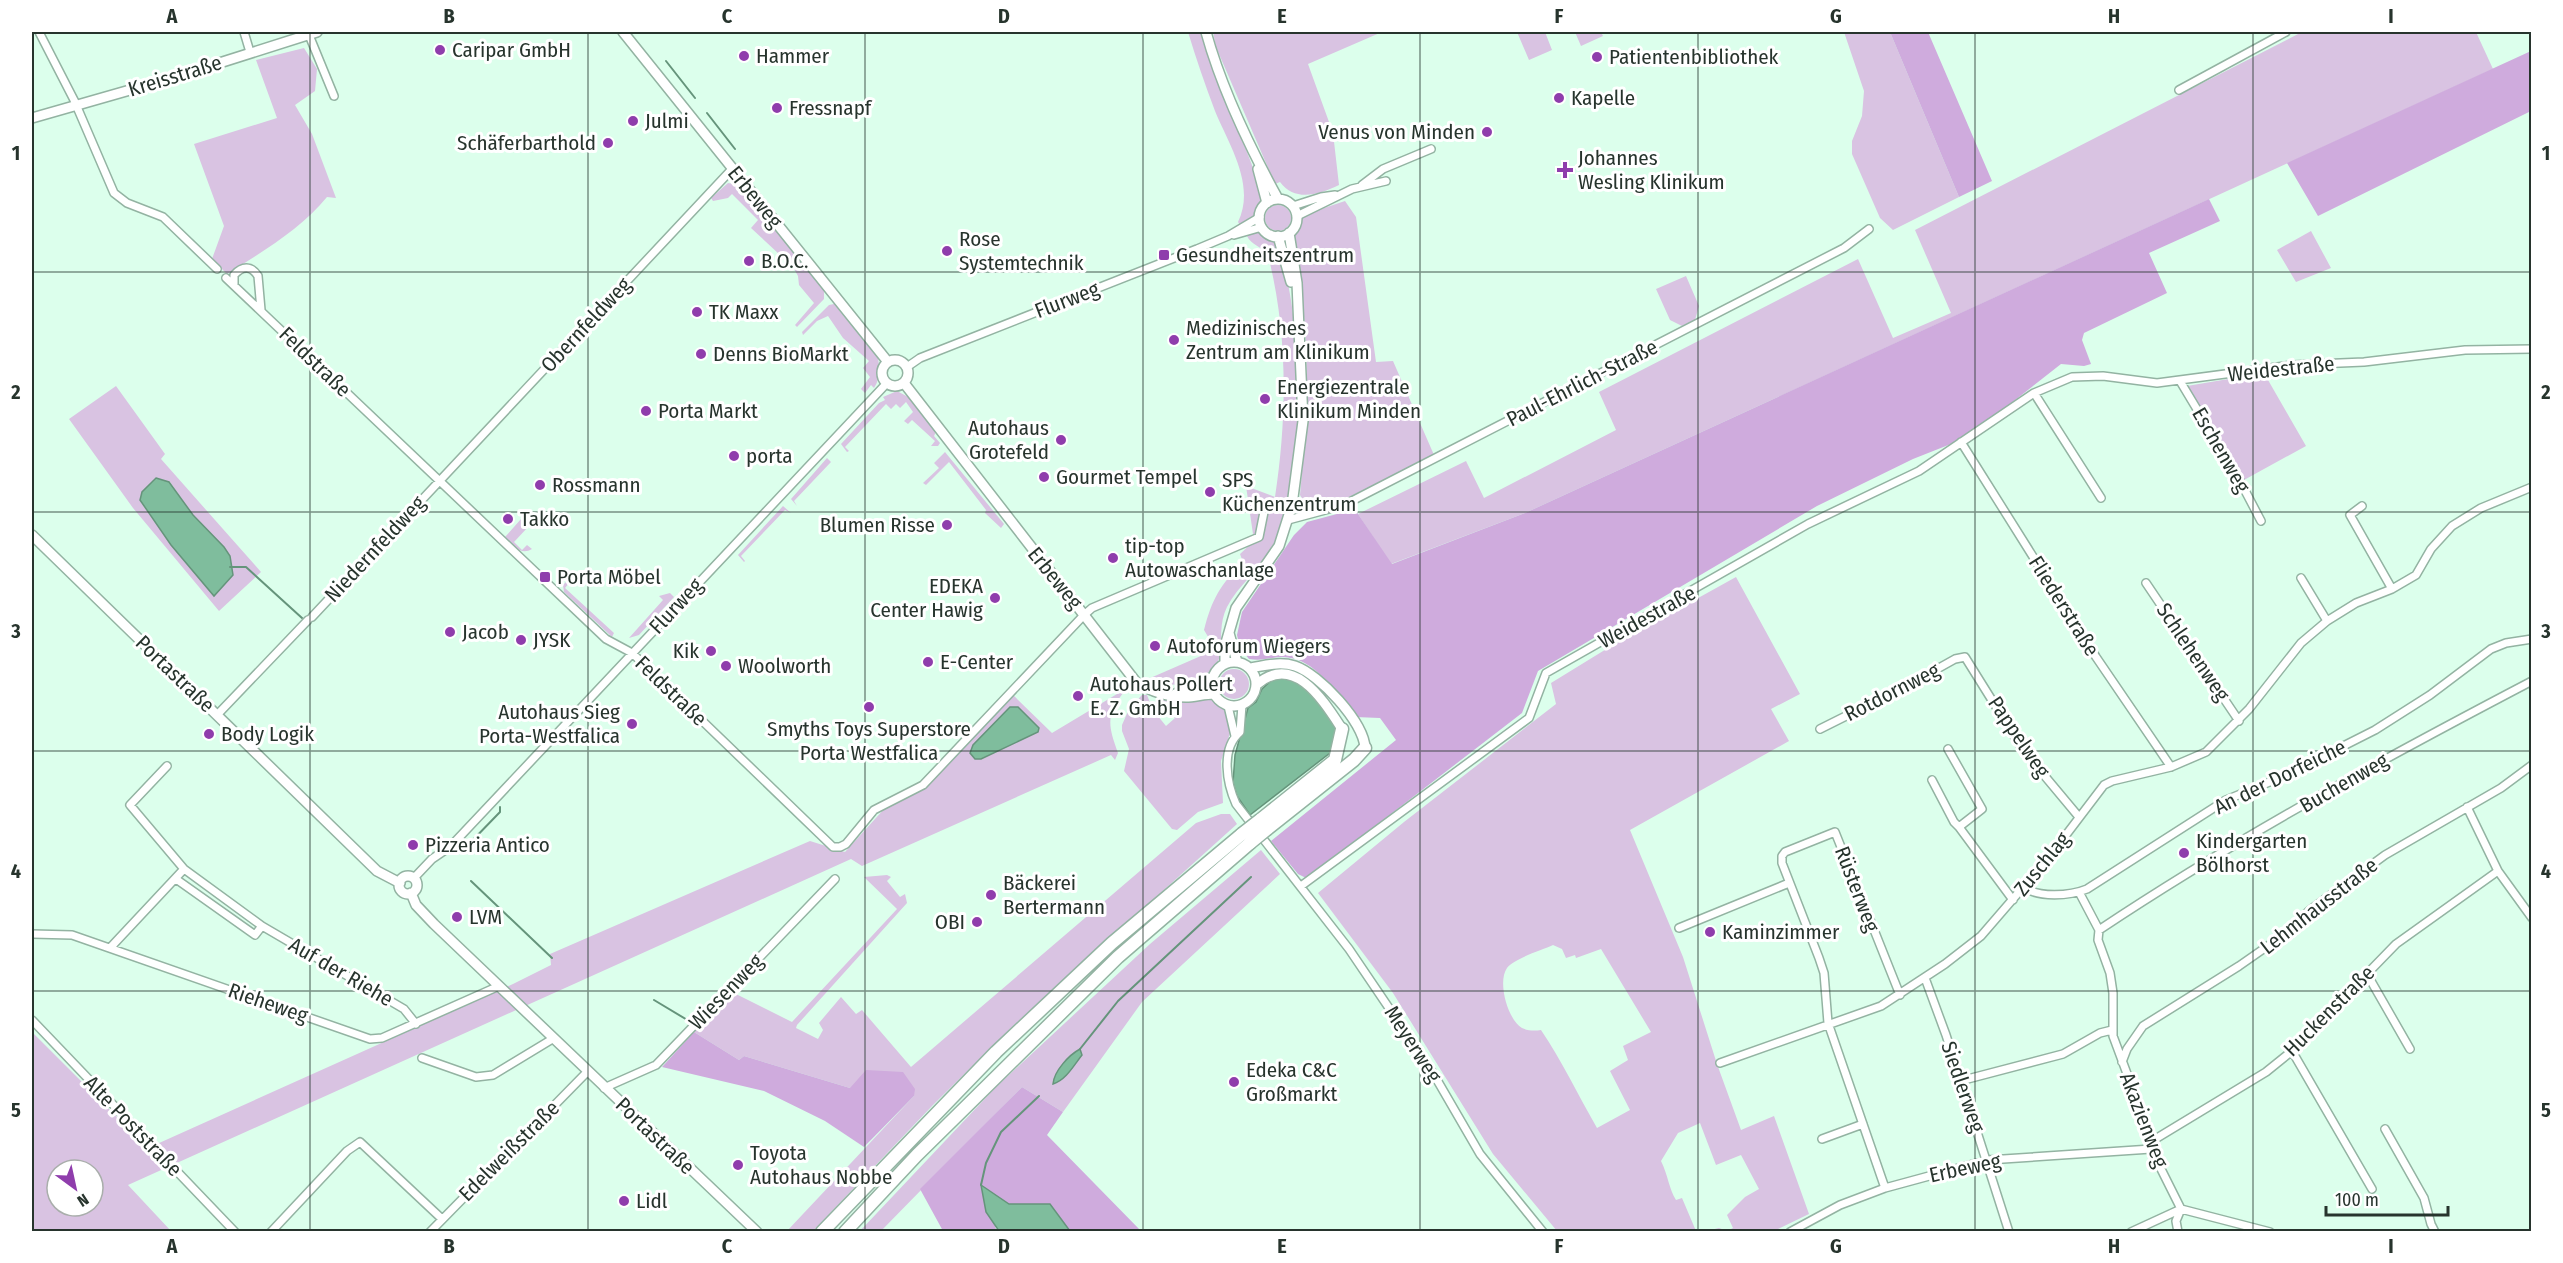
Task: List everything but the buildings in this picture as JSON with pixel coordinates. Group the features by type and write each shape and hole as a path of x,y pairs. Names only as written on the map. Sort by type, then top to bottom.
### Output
{"highway":[{"path":"845,1232 917,1155 1118,957 1335,760 1342,729"},
{"path":"1263,824 1354,760 1365,748"},
{"path":"822,1232 1029,1021 1112,943 1246,839"}],"street":[{"path":"39,32 77,106 114,193 127,204 163,217 217,269"},
{"path":"244,32 250,52"},
{"name":"Erbeweg","path":"622,32 888,363"},
{"path":"1206,32 1231,102 1253,152 1278,199 1295,211"},
{"path":"2179,90 2286,32"},
{"path":"313,33 334,96"},
{"name":"Kreisstraße","path":"32,118 313,33"},
{"path":"1362,185 1383,169 1431,149"},
{"path":"1253,152 1267,203 1261,222 1269,234 1278,236 1289,233 1295,225 1295,211"},
{"name":"Obernfeldweg","path":"439,481 733,168"},
{"path":"1295,211 1321,197 1337,195 1362,185 1386,181"},
{"path":"1267,203 1278,199"},
{"name":"Flurweg","path":"907,367 920,358 1261,222"},
{"name":"Paul-Ehrlich-Straße","path":"1288,520 1344,505 1844,248 1869,229"},
{"path":"1175,694 1213,677 1224,664 1225,646 1236,608 1279,546 1293,505 1304,421 1298,304 1289,233"},
{"path":"1278,236 1298,304"},
{"path":"234,285 234,275 239,269 248,267 255,271 258,276 262,312"},
{"name":"Feldstraße","path":"226,278 606,639 632,653 833,847 846,844 874,810 923,785 1084,615"},
{"name":"Weidestraße","path":"1301,886 1528,718 1546,673 1808,524 1919,471 2034,393 2072,377 2103,376 2157,384 2294,365 2364,362 2464,350 2532,349"},
{"path":"898,360 907,367 908,376 904,383 897,386 887,383 882,374 888,363 898,360"},
{"name":"Eschenweg","path":"2180,381 2240,481 2261,521"},
{"name":"Flurweg","path":"414,878 432,859 451,846 887,383"},
{"name":"Erbeweg","path":"904,383 1136,682 1148,690 1184,697 1214,694"},
{"path":"2034,393 2101,498"},
{"name":"Fliederstraße","path":"1961,442 2096,657 2171,767"},
{"name":"Niedernfeldweg","path":"217,716 439,481"},
{"name":"Zuschlag","path":"1720,1063 1828,1023 1874,1009 1925,978 1970,946 2013,900 2099,789 2112,781 2171,767 2206,752 2239,721 2301,643 2327,621 2356,603 2392,590 2416,575 2431,549 2452,526 2481,508 2532,487"},
{"path":"1084,615 1092,608 1259,537 1264,512 1262,505"},
{"path":"2362,506 2350,515 2392,590"},
{"name":"Portastraße","path":"32,535 377,871 400,883"},
{"path":"2301,578 2327,621"},
{"name":"Schlehenweg","path":"2146,583 2239,721"},
{"path":"1229,630 1237,662"},
{"name":"An der Dorfeiche","path":"2079,892 2226,800 2284,776 2374,730 2430,695 2491,649 2506,643 2532,639"},
{"name":"Rotdornweg","path":"1820,729 1963,656"},
{"name":"Pappelweg","path":"1963,656 1968,658 2023,750 2079,817"},
{"path":"1224,664 1237,662 1249,668 1256,685"},
{"path":"1249,668 1278,663 1306,671 1320,681 1360,729 1365,748"},
{"path":"1213,677 1214,694 1228,706 1242,705 1252,697 1256,685 1264,678 1280,673 1292,675 1303,680 1318,695 1342,729"},
{"name":"Buchenweg","path":"2099,930 2256,834 2426,736 2532,681"},
{"path":"1236,736 1240,732 1242,705"},
{"path":"1228,706 1236,736"},
{"name":"Meyerweg","path":"1236,736 1227,760 1229,788 1236,804 1301,886 1394,1014 1433,1073 1486,1162 1543,1232"},
{"path":"1948,749 1982,809 1959,827"},
{"name":"Lehmhausstraße","path":"2122,1062 2127,1049 2143,1026 2265,948 2310,910 2385,855 2501,788 2532,765"},
{"name":"Auf der Riehe","path":"167,766 130,805 184,869 262,926 404,1009 416,1024"},
{"path":"1932,780 1954,822 2013,900"},
{"path":"2468,807 2498,871 2532,918"},
{"name":"Rüsterweg","path":"1885,1188 1828,1023 1824,973 1782,863 1782,856 1785,852 1835,832 1900,995"},
{"path":"110,948 184,869"},
{"name":"Huckenstraße","path":"2152,1145 2266,1072 2292,1051 2396,944 2498,871"},
{"path":"405,876 414,878 417,888 411,893 401,891 400,883 405,876"},
{"name":"Auf der Riehe","path":"176,879 255,935 262,926"},
{"name":"Wiesenweg","path":"604,1088 656,1065 835,879"},
{"path":"1679,928 1789,883"},
{"path":"2024,886 2032,892 2039,893 2079,892"},
{"name":"Akazienweg","path":"2079,892 2099,930 2098,940 2110,973 2113,993 2112,1030 2122,1062 2152,1145 2181,1209"},
{"name":"Portastraße","path":"411,893 426,915 604,1088 757,1232"},
{"name":"Rieheweg","path":"32,934 72,935 370,1039 382,1038 500,986"},
{"path":"2367,974 2410,1049"},
{"name":"Siedlerweg","path":"1925,978 1988,1160 2009,1232"},
{"name":"Alte Poststraße","path":"32,1020 235,1232"},
{"path":"1960,1081 2063,1054 2100,1033 2112,1030"},
{"path":"423,1058 476,1077 493,1076 554,1038"},
{"path":"2292,1051 2372,1189"},
{"name":"Edelweißstraße","path":"430,1232 588,1071"},
{"path":"1822,1139 1863,1125"},
{"path":"2385,1129 2424,1197 2435,1232"},
{"path":"271,1232 347,1151 360,1142 442,1219"},
{"name":"Erbeweg","path":"1790,1232 1840,1205 1885,1188 1988,1160 2152,1145"},
{"path":"2131,1232 2181,1209 2270,1232"},
{"path":"2178,1232 2176,1221 2181,1209"}],"shaded area":[{"path":"1188,32 1201,32 1260,186 1261,200 1258,210 1240,225 1238,222 1243,208 1244,194 1238,165 1215,111"},
{"path":"1213,32 1382,32 1308,64 1333,133 1339,185 1323,192 1307,195 1293,192 1280,182 1275,184 1216,47"},
{"path":"1517,32 1545,32 1552,50 1529,60"},
{"path":"1575,32 1601,32 1603,36 1581,46"},
{"path":"1844,32 1890,32 1959,197 1893,230 1880,218 1852,154 1852,141 1862,116 1864,91"},
{"path":"1890,32 1928,32 1992,181 1959,197"},
{"path":"2302,32 2476,32 2493,69 1525,513 1391,564 1358,514 1466,461 1484,498 1616,430 1599,392 1858,259 1893,338 1951,313 1915,230"},
{"path":"304,48 317,69 315,91 295,105 312,134 336,198 327,197 293,230 227,274 212,259 224,226 194,144 277,118 256,60"},
{"path":"2531,51 2531,111 2318,216 2287,163"},
{"path":"728,183 734,184 748,196 824,290 824,299 797,327 795,325 814,303 799,285 798,276 793,267 751,228 758,220 732,194 728,198 713,201 711,198"},
{"path":"2209,199 2220,221 2149,253 2167,293 2084,333 2082,340 2091,364 2084,366 2061,364 1996,415 1956,442 1913,459 1817,506 1538,671 1522,713 1313,874 1306,878 1298,874 1271,841 1396,740 1380,718 1355,717 1324,678 1304,663 1293,658 1281,657 1249,659 1240,648 1237,635 1242,612 1294,535 1307,522 1356,511 1392,564 1525,513"},
{"path":"1345,201 1356,217 1376,362 1393,361 1434,455 1331,506 1313,508 1306,506 1300,495 1306,412 1306,358 1303,303 1294,243 1297,228 1306,214"},
{"path":"1278,205 1287,209 1291,218 1287,227 1278,231 1269,227 1265,218 1269,209"},
{"path":"2311,231 2331,268 2296,282 2277,250"},
{"path":"1257,232 1273,239 1278,245 1293,313 1298,397 1293,480 1285,516 1274,545 1232,599 1224,613 1218,661 1199,680 1183,685 1166,684 1148,679 1210,652 1210,640 1204,630 1210,610 1223,585 1243,562 1240,554 1254,541 1246,486 1275,497 1282,437 1284,377 1282,347 1280,318 1269,259 1264,251 1247,236"},
{"path":"1686,276 1699,306 1695,320 1682,326 1670,320 1656,289"},
{"path":"834,304 878,358 877,381 874,388 871,385 865,393 861,389 870,377 863,368 869,361 843,338 828,316 817,321 803,335 802,332 829,305"},
{"path":"2264,373 2306,446 2244,480 2187,386"},
{"path":"116,386 165,454 161,459 261,572 219,611 133,508 69,419","holes":["156,478 170,482 193,515 230,556 233,575 214,596 171,545 140,501 142,492"]},
{"path":"897,391 910,398 936,432 934,436 940,443 938,446 931,446 935,441 912,420 908,424 904,421 913,412 906,402 900,408 896,404 891,409 886,404 845,447 849,451 847,452 841,444 879,403 885,400 883,397"},
{"path":"945,452 1004,524 1001,528 985,513 986,510 949,462 926,485 923,483 939,468 934,463"},
{"path":"827,458 831,462 794,501 797,506 791,499"},
{"path":"156,478 169,482 193,515 230,556 233,575 214,596 171,545 140,500 142,492"},
{"path":"783,506 791,513 785,510 741,556 744,562 738,555"},
{"path":"521,519 529,526 514,542 522,550 527,545 532,549 528,551 524,551 517,549 505,537"},
{"path":"1736,577 1800,694 1771,709 1789,741 1630,830 1683,957 1741,1130 1774,1116 1809,1214 1774,1231 1727,1231 1733,1228 1727,1215 1745,1197 1759,1189 1741,1155 1716,1165 1700,1123 1678,1133 1661,1161 1676,1200 1682,1198 1696,1231 1557,1231 1493,1154 1393,993 1318,893 1404,822 1556,704 1551,683 1608,648","holes":["1553,945 1562,949 1566,958 1575,955 1576,958 1601,949 1651,1032 1623,1046 1628,1060 1610,1071 1630,1110 1597,1128 1541,1030 1527,1030 1517,1024 1508,1009 1504,991 1504,974 1510,965"]},
{"path":"567,581 569,583 565,588 614,633 612,637 564,592 563,585"},
{"path":"670,593 674,597 639,635 629,638 663,600 659,596"},
{"path":"1234,669 1245,673 1249,684 1245,695 1234,699 1223,695 1219,684 1223,673"},
{"path":"1274,678 1293,681 1312,695 1326,710 1335,725 1337,740 1330,753 1250,815 1237,796 1233,783 1235,755 1248,708 1256,702 1262,689"},
{"path":"1127,688 1115,705 1110,719 1118,753 1115,760 1111,755 862,866 851,859 128,1185 171,1231 32,1231 32,1032 148,1148 513,984 551,965 550,954 810,841 845,852 885,808 925,786 1011,693 1052,733"},
{"path":"1142,695 1147,695 1153,710 1166,726 1175,718 1160,700 1210,699 1226,711 1231,730 1221,761 1223,803 1198,812 1177,830 1172,829 1124,771 1129,749 1122,725 1129,709"},
{"path":"1010,707 1018,707 1039,728 1038,732 981,759 975,759 970,753 973,745"},
{"path":"1221,814 1230,814 1237,824 1012,1027 933,1105 813,1231 787,1231 914,1096 850,1088 744,1056 739,1060 694,1032 732,992 792,1022 897,909 864,877 887,875 891,877 887,881 900,897 905,894 907,903 796,1028 818,1039 823,1030 819,1023 841,997 856,1014 862,1010 911,1067 1196,823"},
{"path":"1261,850 1280,874 1142,1002 1063,1112 1022,1087 881,1231 859,1232 996,1087 1150,944"},
{"path":"694,1032 739,1060 744,1056 850,1088 866,1070 903,1072 915,1089 914,1096 864,1147 825,1121 764,1091 662,1067"},
{"path":"1080,1049 1082,1055 1073,1068 1066,1076 1053,1084 1063,1064"},
{"path":"1022,1087 1063,1112 1047,1135 1141,1231 1070,1231 1050,1204 1009,1204 981,1185 996,1229 999,1231 943,1231 920,1189"},
{"path":"981,1185 1009,1204 1050,1204 1070,1231 999,1231 986,1212"},
{"path":"1719,1228 1727,1231 1706,1231"}],"waterway":[{"path":"666,61 695,98"},
{"path":"707,113 735,149"},
{"path":"230,567 246,567 302,618"},
{"path":"467,846 500,812 500,807"},
{"path":"1080,1049 1118,1001 1251,877"},
{"path":"471,881 552,958"},
{"path":"654,1000 689,1021"},
{"path":"981,1185 986,1163 1001,1132 1039,1096"}],"place":[{"name":"Caripar GmbH","path":"440,50"},
{"name":"Hammer","path":"744,56"},
{"name":"Patientenbibliothek","path":"1597,57"},
{"name":"Kapelle","path":"1559,98"},
{"name":"Fressnapf","path":"777,108"},
{"name":"Julmi","path":"633,121"},
{"name":"Venus von Minden","path":"1487,132"},
{"name":"Schäferbarthold","path":"608,143"},
{"name":"Johannes Wesling Klinikum","path":"1565,170"},
{"name":"Rose Systemtechnik","path":"947,251"},
{"name":"Gesundheitszentrum","path":"1164,255"},
{"name":"B.O.C.","path":"749,261"},
{"name":"TK Maxx","path":"697,312"},
{"name":"Medizinisches Zentrum am Klinikum","path":"1174,340"},
{"name":"Denns BioMarkt","path":"701,354"},
{"name":"Energiezentrale Klinikum Minden","path":"1265,399"},
{"name":"Porta Markt","path":"646,411"},
{"name":"Autohaus Grotefeld","path":"1061,440"},
{"name":"porta","path":"734,456"},
{"name":"Gourmet Tempel","path":"1044,477"},
{"name":"Rossmann","path":"540,485"},
{"name":"SPS Küchenzentrum","path":"1210,492"},
{"name":"Takko","path":"508,519"},
{"name":"Blumen Risse","path":"947,525"},
{"name":"tip-top Autowaschanlage","path":"1113,558"},
{"name":"Porta Möbel","path":"545,577"},
{"name":"EDEKA Center Hawig","path":"995,598"},
{"name":"Jacob","path":"450,632"},
{"name":"JYSK","path":"521,640"},
{"name":"Autoforum Wiegers","path":"1155,646"},
{"name":"Kik","path":"711,651"},
{"name":"E-Center","path":"928,662"},
{"name":"Woolworth","path":"726,666"},
{"name":"Autohaus Pollert E. Z. GmbH","path":"1078,696"},
{"name":"Smyths Toys Superstore Porta Westfalica","path":"869,707"},
{"name":"Autohaus Sieg Porta-Westfalica","path":"632,724"},
{"name":"Body Logik","path":"209,734"},
{"name":"Pizzeria Antico","path":"413,845"},
{"name":"Kindergarten Bölhorst","path":"2184,853"},
{"name":"Bäckerei Bertermann","path":"991,895"},
{"name":"LVM","path":"457,917"},
{"name":"OBI","path":"977,922"},
{"name":"Kaminzimmer","path":"1710,932"},
{"name":"Edeka C&C Großmarkt","path":"1234,1082"},
{"name":"Toyota Autohaus Nobbe","path":"738,1165"},
{"name":"Lidl","path":"624,1201"}]}
